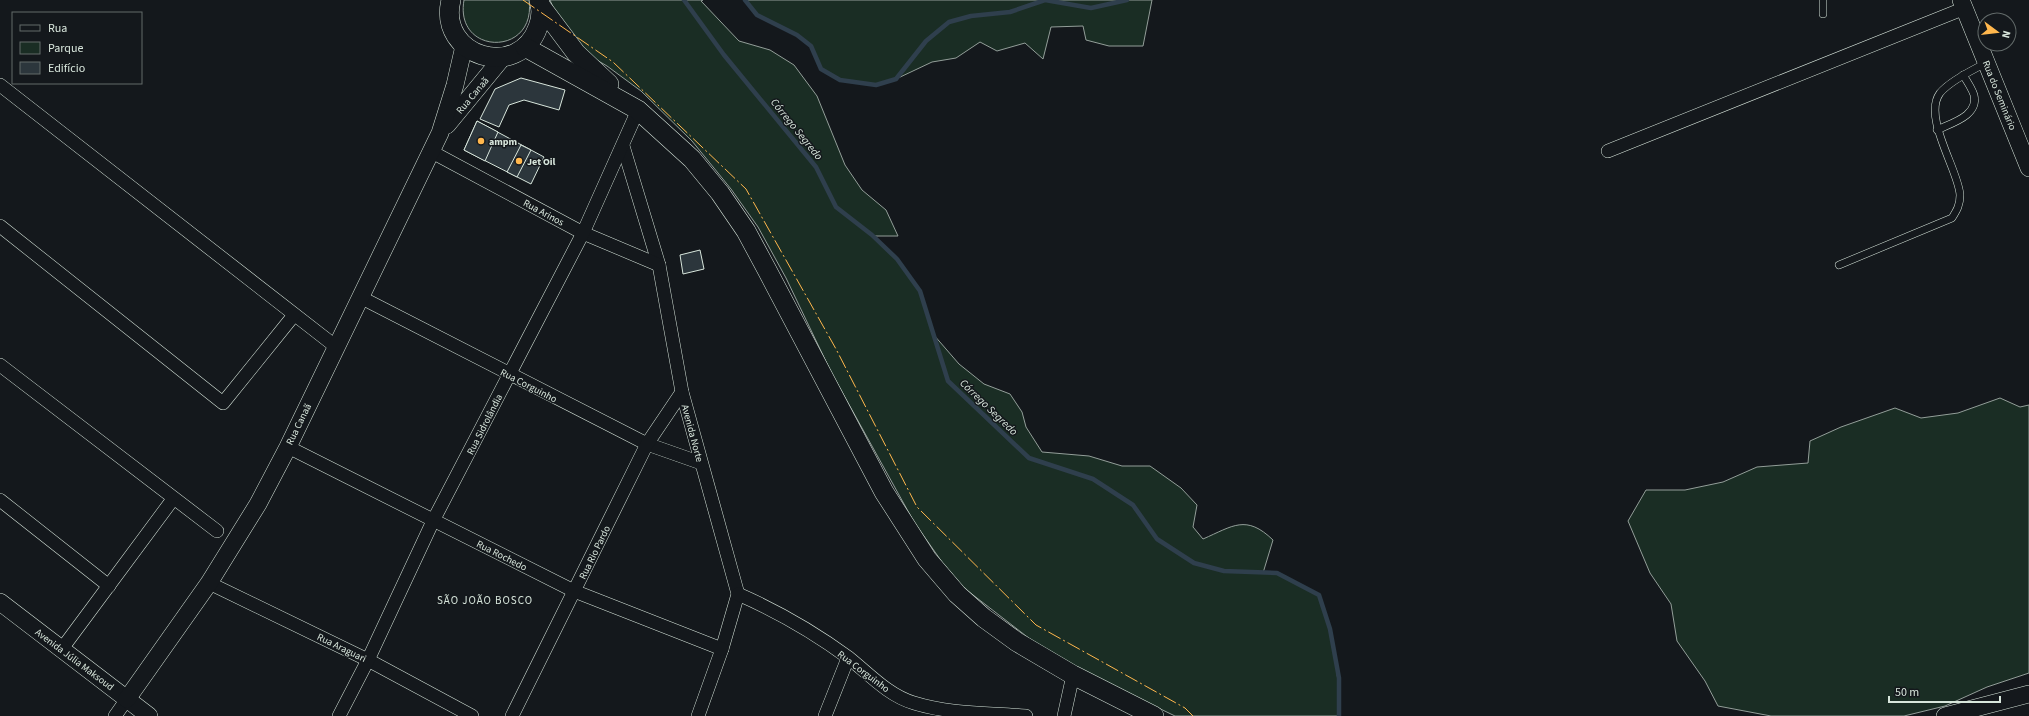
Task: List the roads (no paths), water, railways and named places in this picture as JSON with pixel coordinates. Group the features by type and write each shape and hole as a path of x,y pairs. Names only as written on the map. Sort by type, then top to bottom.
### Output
{"main road":[{"path":"452,0 450,8 450,22 455,35 464,46 476,54 489,58 503,57 525,47 535,34 540,20 540,2"},
{"path":"540,2 576,54 692,159 720,193 746,231 884,492 927,559 957,594 984,618 1017,642 1073,675 1154,716"},
{"path":"525,47 635,108"}],"street":[{"name":"Rua do Seminário","path":"1963,4 2029,168"},
{"path":"1608,151 1963,4"},
{"name":"Rua Canaã","path":"127,699 209,583 258,504 288,447 335,346 432,152 440,133 455,85 464,46"},
{"name":"Rua Canaã","path":"440,133 503,57"},
{"path":"0,85 335,346"},
{"name":"Rua Sidrolândia","path":"339,716 368,660 433,521 583,234 623,146 635,108"},
{"name":"Avenida Norte","path":"623,146 660,265 682,392 738,594"},
{"name":"Rua Arinos","path":"432,152 583,234 660,265"},
{"path":"0,226 223,403 294,315"},
{"name":"Rua Corguinho","path":"360,297 509,375 647,444 701,463"},
{"path":"0,365 173,499 218,531"},
{"name":"Rua Rio Pardo","path":"512,716 647,444 682,392"},
{"name":"Rua Rochedo","path":"288,447 574,591 722,649"},
{"path":"61,650 173,499"},
{"path":"0,500 109,586"},
{"name":"Rua Araguari","path":"209,583 368,660 472,716"},
{"path":"698,716 722,649 738,594"},
{"name":"Rua Corguinho","path":"738,594 784,617 848,658 888,690 913,703 946,713 1026,716"},
{"name":"Avenida Júlia Maksoud","path":"0,602 149,716"},
{"path":"826,716 848,658"},
{"path":"1064,716 1073,675"},
{"path":"1945,716 2029,694"},
{"path":"115,716 127,699"}],"lane":[{"path":"1823,0 1823,14"},
{"path":"1839,265 1952,218 1959,206 1960,194 1938,130 1936,106 1940,93 1964,75 1987,62"},
{"path":"1938,130 1964,118 1973,109 1974,96 1964,75"}],"waterway":[{"name":"Córrego Segredo","path":"684,0 724,55 816,167 836,207 872,235 897,259 920,291 948,381 1029,458 1093,479 1133,505 1157,539 1194,563 1224,571 1277,573 1319,595 1330,629 1339,678 1339,716"},
{"path":"745,0 757,15 797,35 811,46 821,69 840,80 876,85 896,79 926,41 949,22 971,16 1010,12 1045,0 1091,8 1127,0"}],"place":[{"name":"ampm","path":"481,141"},
{"name":"Jet Oil","path":"519,161"}],"district":[{"name":"SÃO JOÃO BOSCO","path":"485,600"}]}
